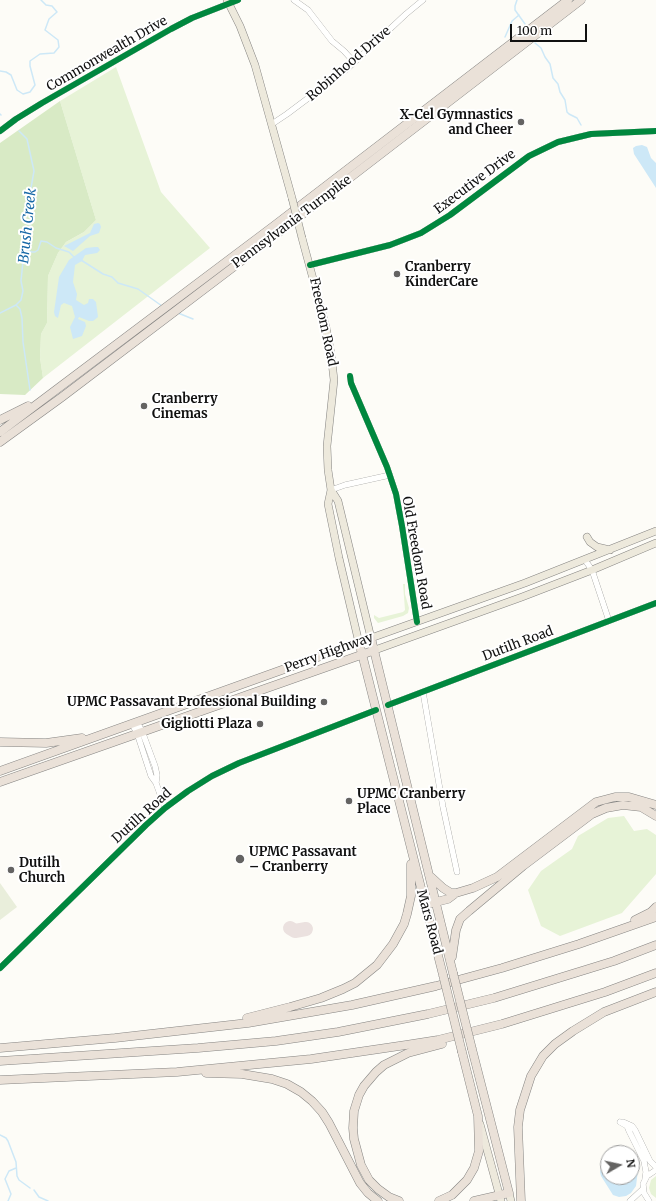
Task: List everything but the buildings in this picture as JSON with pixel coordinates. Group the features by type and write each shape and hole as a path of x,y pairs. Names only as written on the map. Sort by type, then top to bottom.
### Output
{"highway":[{"name":"Pennsylvania Turnpike","path":"0,432 299,207 568,0"},
{"name":"Pennsylvania Turnpike","path":"1,441 62,397 273,237 581,0"},
{"path":"0,420 25,408 46,394 54,391"},
{"name":"Perry Highway","path":"0,771 372,638"},
{"name":"Freedom Road","path":"372,638 375,650"},
{"name":"Mars Road","path":"360,643 478,1116"},
{"name":"Perry Highway","path":"0,782 375,650"},
{"name":"Mars Road","path":"375,650 472,1049 510,1197"},
{"path":"0,742 46,743 106,733"},
{"path":"426,905 448,899 456,893 473,888 497,877 596,802 615,797 629,797 656,805"},
{"path":"452,964 456,930 460,919 523,866 592,814 606,808 623,805 641,807 656,816"},
{"path":"213,1026 269,1013 321,998 355,983 377,965 393,944 404,924 407,914 411,896 411,851"},
{"path":"431,877 443,888 451,893 456,893"},
{"path":"579,944 631,922 651,912 656,907"},
{"path":"0,1048 115,1038 248,1023 311,1013 404,994 502,968 579,944 656,917"},
{"path":"0,1061 198,1048 276,1041 338,1032 420,1016 494,998 614,961 656,945"},
{"path":"399,1201 383,1193 373,1184 358,1157 354,1139 353,1119 356,1103 364,1086 376,1072 384,1065 399,1057 422,1049 458,1040 502,1024 605,992 656,972"},
{"path":"521,1201 518,1127 520,1110 531,1076 543,1056 555,1044 574,1030 604,1012 656,992"},
{"path":"0,1080 177,1072 290,1061 365,1052 438,1040 502,1024"},
{"path":"177,1072 258,1076 287,1084 300,1092 312,1101 322,1112 357,1178 368,1193 378,1201"},
{"path":"439,1201 457,1190 467,1180 474,1168 478,1158 480,1144 478,1116"},
{"path":"474,1201 510,1197"}],"main road":[{"name":"Freedom Road","path":"228,2 240,26 249,50 272,124 328,335 333,363 333,388 327,454 331,490 328,504 339,558 360,643"},
{"name":"Freedom Road","path":"331,490 338,501 372,638"},
{"name":"Perry Highway","path":"372,638 588,559 656,531"},
{"path":"587,537 590,542 597,547 610,550"},
{"name":"Perry Highway","path":"375,650 592,570 656,543"},
{"name":"Mars Road","path":"478,1116 500,1198"}],"street":[{"name":"Commonwealth Drive","path":"0,131 42,103 183,22 228,2 238,0"},
{"path":"294,0 308,10 332,41 354,62"},
{"name":"Robinhood Drive","path":"272,124 312,96 354,62 423,0"},
{"name":"Executive Drive","path":"310,265 390,245 421,232 450,215 523,160 539,150 558,142 591,134 656,131"},
{"name":"Old Freedom Road","path":"350,376 351,383 390,475 402,526 416,622"},
{"path":"331,490 345,485 390,475"},
{"path":"588,559 609,621"},
{"name":"Dutilh Road","path":"388,705 656,603"},
{"path":"423,692 443,807 457,872"},
{"name":"Dutilh Road","path":"0,968 133,837 165,808 200,783 239,763 376,710"},
{"path":"134,723 157,775 156,783 165,808"},
{"path":"645,1179 656,1169 650,1161 632,1126 620,1122 627,1126 644,1161 646,1172 643,1189 645,1196 649,1201"},
{"path":"630,1201 643,1189"}],"green space":[{"path":"116,67 161,192 210,248 43,378 40,358 41,334 47,323 48,276 58,253 66,242 84,232 96,220 60,101"},
{"path":"60,101 96,220 84,232 66,242 58,253 48,276 47,323 41,334 40,358 43,378 25,395 0,394 0,143"},
{"path":"403,584 405,584 405,594 409,608 408,613 403,616 378,623 374,618 374,615 379,618 403,612 405,610"},
{"path":"624,816 634,831 647,829 656,835 656,874 622,913 560,936 541,926 528,890 541,871 572,849 578,836 608,818"},
{"path":"0,883 17,907 0,920"},
{"path":"656,1176 656,1198 651,1194 649,1188 651,1180"}],"water":[{"path":"642,145 647,147 651,158 656,163 656,188 634,154 633,148"},
{"path":"98,223 101,227 99,233 90,236 73,251 64,246 90,233 94,224"},
{"path":"98,247 100,250 97,253 85,255 82,261 75,265 73,282 77,294 76,300 84,305 88,303 89,299 93,299 96,302 98,317 93,321 89,321 79,317 78,319 85,322 86,326 82,336 73,339 70,327 75,317 72,306 64,303 61,305 58,318 55,316 54,312 59,277 69,260 86,248"},
{"path":"607,1185 636,1185 631,1193 626,1196 619,1197 613,1195"}],"waterway":[{"name":"Brush Creek","path":"0,71 11,75 17,90 23,94 30,92 35,85 30,61 40,54 54,53 59,47 58,40 45,30 49,19 57,12 52,6 46,5 41,0"},
{"path":"517,0 515,10 525,24"},
{"path":"505,37 512,21 519,15"},
{"path":"535,43 541,48 550,64 553,78 558,84 560,92 565,100 567,112 577,118 581,125"},
{"name":"Brush Creek","path":"0,313 16,305 21,300 23,291 21,281 23,261 31,218 31,188 34,171 27,139 19,131"},
{"path":"26,250 35,252 38,250 41,241 47,242 56,248 69,252 74,257"},
{"path":"81,260 103,274 112,277 118,283 138,289 162,306"},
{"path":"16,305 20,309 22,318 23,342 30,390"},
{"path":"178,313 193,319"},
{"path":"0,1135 8,1141 16,1162 17,1176 19,1180 30,1188"},
{"path":"8,1201 11,1194 5,1179 9,1171 16,1168"},
{"path":"34,1190 39,1197 48,1201"}],"taxiway":[{"path":"290,928 295,931 306,929"}],"cycle path":[{"path":"0,131 42,103 171,29 192,18 238,0"},
{"path":"310,265 390,245 421,233 450,215 529,156 558,142 591,134 656,131"},
{"path":"350,376 351,383 387,467 396,494 417,622"},
{"path":"388,705 656,603"},
{"path":"0,968 146,825 165,808 188,791 212,776 239,763 376,710"}],"place":[{"name":"X-Cel Gymnastics and Cheer","path":"521,122"},
{"name":"Cranberry KinderCare","path":"397,274"},
{"name":"Cranberry Cinemas","path":"144,406"},
{"name":"UPMC Passavant Professional Building","path":"324,702"},
{"name":"Gigliotti Plaza","path":"260,724"},
{"name":"UPMC Cranberry Place","path":"349,801"},
{"name":"UPMC Passavant – Cranberry","path":"240,859"},
{"name":"Dutilh Church","path":"11,870"}]}
